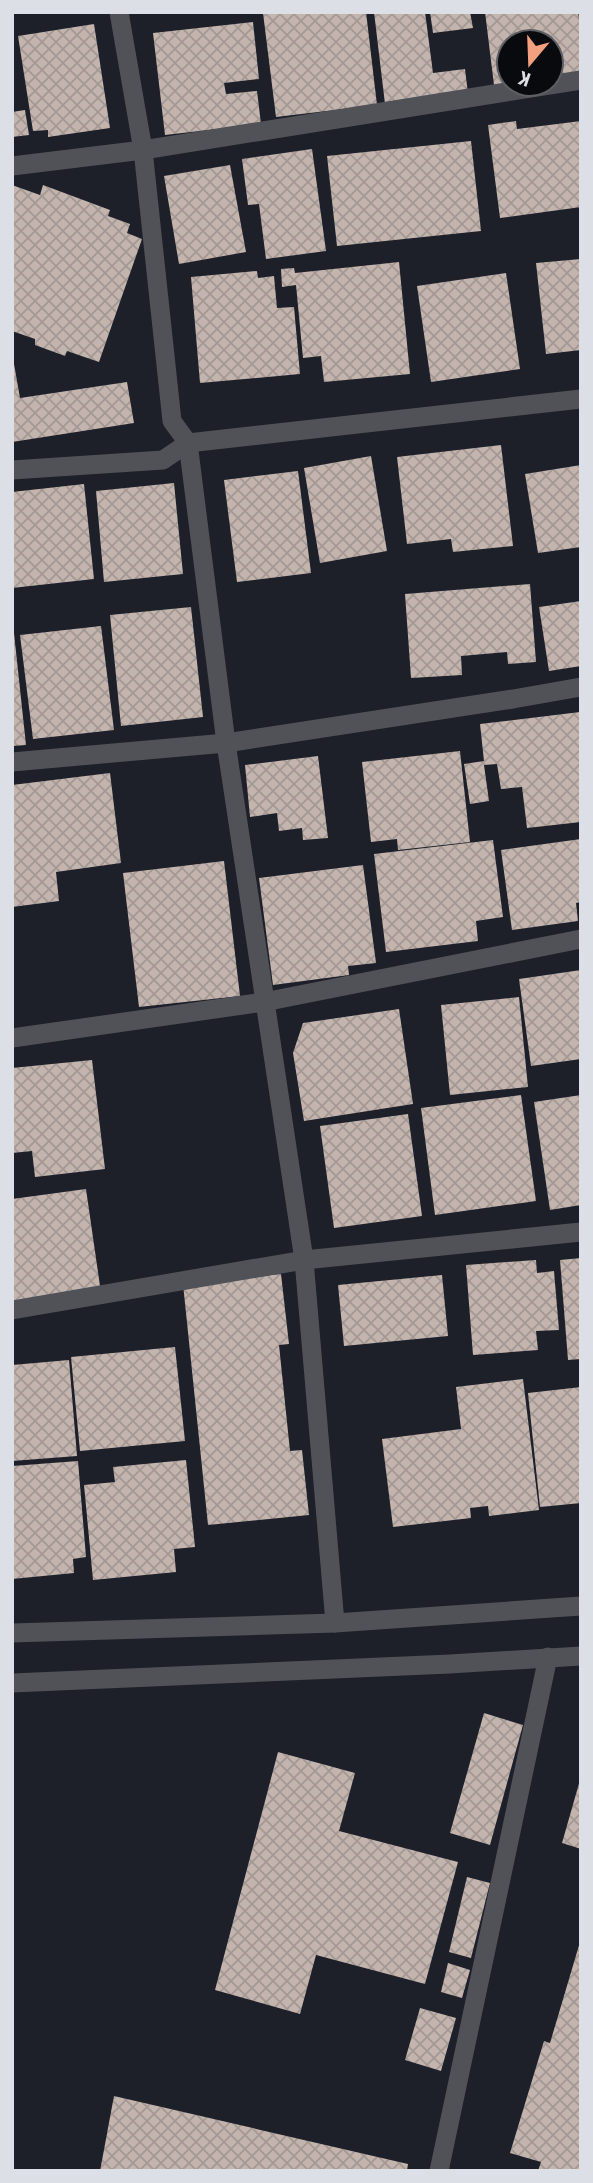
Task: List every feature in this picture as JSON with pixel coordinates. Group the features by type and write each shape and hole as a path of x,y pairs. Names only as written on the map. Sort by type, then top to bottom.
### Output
{"street":[{"path":"119,12 143,150 172,421 188,443 226,743 304,1260 335,1623"},
{"path":"12,166 143,150 581,80"},
{"path":"12,470 163,460 188,443 581,399"},
{"path":"12,762 226,743 581,687"},
{"path":"12,1038 264,1002 581,939"},
{"path":"12,1310 304,1260 581,1232"},
{"path":"12,1633 335,1623 581,1606"},
{"path":"12,1683 581,1656"},
{"path":"439,2171 548,1657"}],"building":[{"path":"366,12 377,105 276,117 263,13"},
{"path":"374,12 425,12 433,73 465,69 468,94 385,104"},
{"path":"430,12 470,12 473,28 433,33"},
{"path":"485,12 578,12 581,75 565,77 565,28 495,28 494,85"},
{"path":"253,22 259,79 224,83 226,94 257,91 261,124 165,135 153,33"},
{"path":"94,24 110,128 48,137 48,130 33,131 18,36"},
{"path":"25,110 29,135 12,137 12,112"},
{"path":"516,121 517,129 581,121 581,207 500,218 488,125"},
{"path":"471,141 481,231 337,246 327,156"},
{"path":"312,149 326,251 266,259 259,204 248,205 242,159"},
{"path":"230,165 246,252 179,264 164,176"},
{"path":"12,185 40,195 43,185 110,210 108,216 130,224 127,233 142,239 99,362 67,351 65,356 35,345 35,339 12,331"},
{"path":"581,259 581,350 546,354 536,263"},
{"path":"399,262 410,374 324,382 321,356 303,358 296,285 282,287 281,269 294,268 295,273"},
{"path":"257,271 258,278 274,276 277,308 294,307 300,374 200,383 191,277"},
{"path":"506,273 520,369 431,382 417,286"},
{"path":"12,364 20,398 127,382 134,423 12,442"},
{"path":"501,445 513,546 453,552 451,539 407,544 397,457"},
{"path":"371,456 387,551 320,563 304,468"},
{"path":"581,465 581,547 538,553 525,474"},
{"path":"298,471 311,573 237,582 224,480"},
{"path":"174,483 183,574 104,582 96,491"},
{"path":"84,484 94,579 12,588 12,492"},
{"path":"530,584 536,662 508,664 507,652 461,656 462,675 411,678 405,594"},
{"path":"581,601 581,666 549,671 539,607"},
{"path":"191,607 203,717 121,726 110,615"},
{"path":"101,626 114,730 33,739 20,635"},
{"path":"12,633 26,745 12,746"},
{"path":"580,712 581,822 527,828 522,787 501,789 497,764 484,765 489,801 470,804 464,764 484,761 480,724"},
{"path":"460,751 470,842 398,850 397,839 371,842 362,762"},
{"path":"318,756 328,838 303,840 302,828 279,831 277,813 250,817 245,765"},
{"path":"110,773 121,863 56,872 59,901 12,907 12,785"},
{"path":"581,839 581,902 576,903 578,921 512,930 501,850"},
{"path":"493,840 503,917 476,921 478,941 386,952 374,854"},
{"path":"224,861 240,996 139,1007 123,873"},
{"path":"363,865 376,963 348,966 349,975 273,985 259,878"},
{"path":"581,970 581,1059 531,1066 519,979"},
{"path":"519,997 528,1087 450,1095 441,1005"},
{"path":"399,1009 413,1104 304,1121 293,1053 303,1023"},
{"path":"92,1060 105,1169 35,1177 32,1151 12,1153 12,1068"},
{"path":"521,1095 536,1201 435,1215 421,1108"},
{"path":"581,1095 581,1205 550,1210 534,1102"},
{"path":"408,1114 422,1216 334,1228 320,1126"},
{"path":"86,1189 101,1293 12,1306 12,1199"},
{"path":"581,1258 581,1359 568,1360 560,1260"},
{"path":"536,1260 537,1273 554,1271 559,1330 536,1331 538,1350 473,1355 466,1265"},
{"path":"281,1274 289,1344 279,1345 290,1451 302,1450 309,1515 208,1525 183,1284"},
{"path":"442,1275 448,1336 344,1346 338,1285"},
{"path":"175,1347 185,1441 80,1451 71,1357"},
{"path":"69,1360 77,1456 12,1461 12,1365"},
{"path":"523,1379 539,1510 489,1516 488,1506 470,1508 471,1518 393,1527 382,1439 461,1429 456,1387"},
{"path":"581,1387 581,1503 540,1507 528,1393"},
{"path":"186,1460 195,1547 174,1549 176,1572 93,1580 84,1485 115,1482 113,1467"},
{"path":"78,1461 86,1557 73,1559 74,1573 12,1579 12,1466"},
{"path":"484,1713 523,1725 490,1845 450,1833"},
{"path":"278,1752 355,1773 339,1831 458,1862 425,1984 316,1955 300,2014 215,1990"},
{"path":"581,1780 581,1849 562,1843"},
{"path":"467,1877 490,1883 471,1958 449,1952"},
{"path":"580,1942 581,2171 538,2171 541,2162 510,2153 544,2041 550,2043"},
{"path":"448,1963 470,1970 462,1998 441,1992"},
{"path":"420,2008 456,2018 441,2071 405,2060"},
{"path":"114,2096 408,2164 407,2171 100,2171"}]}
